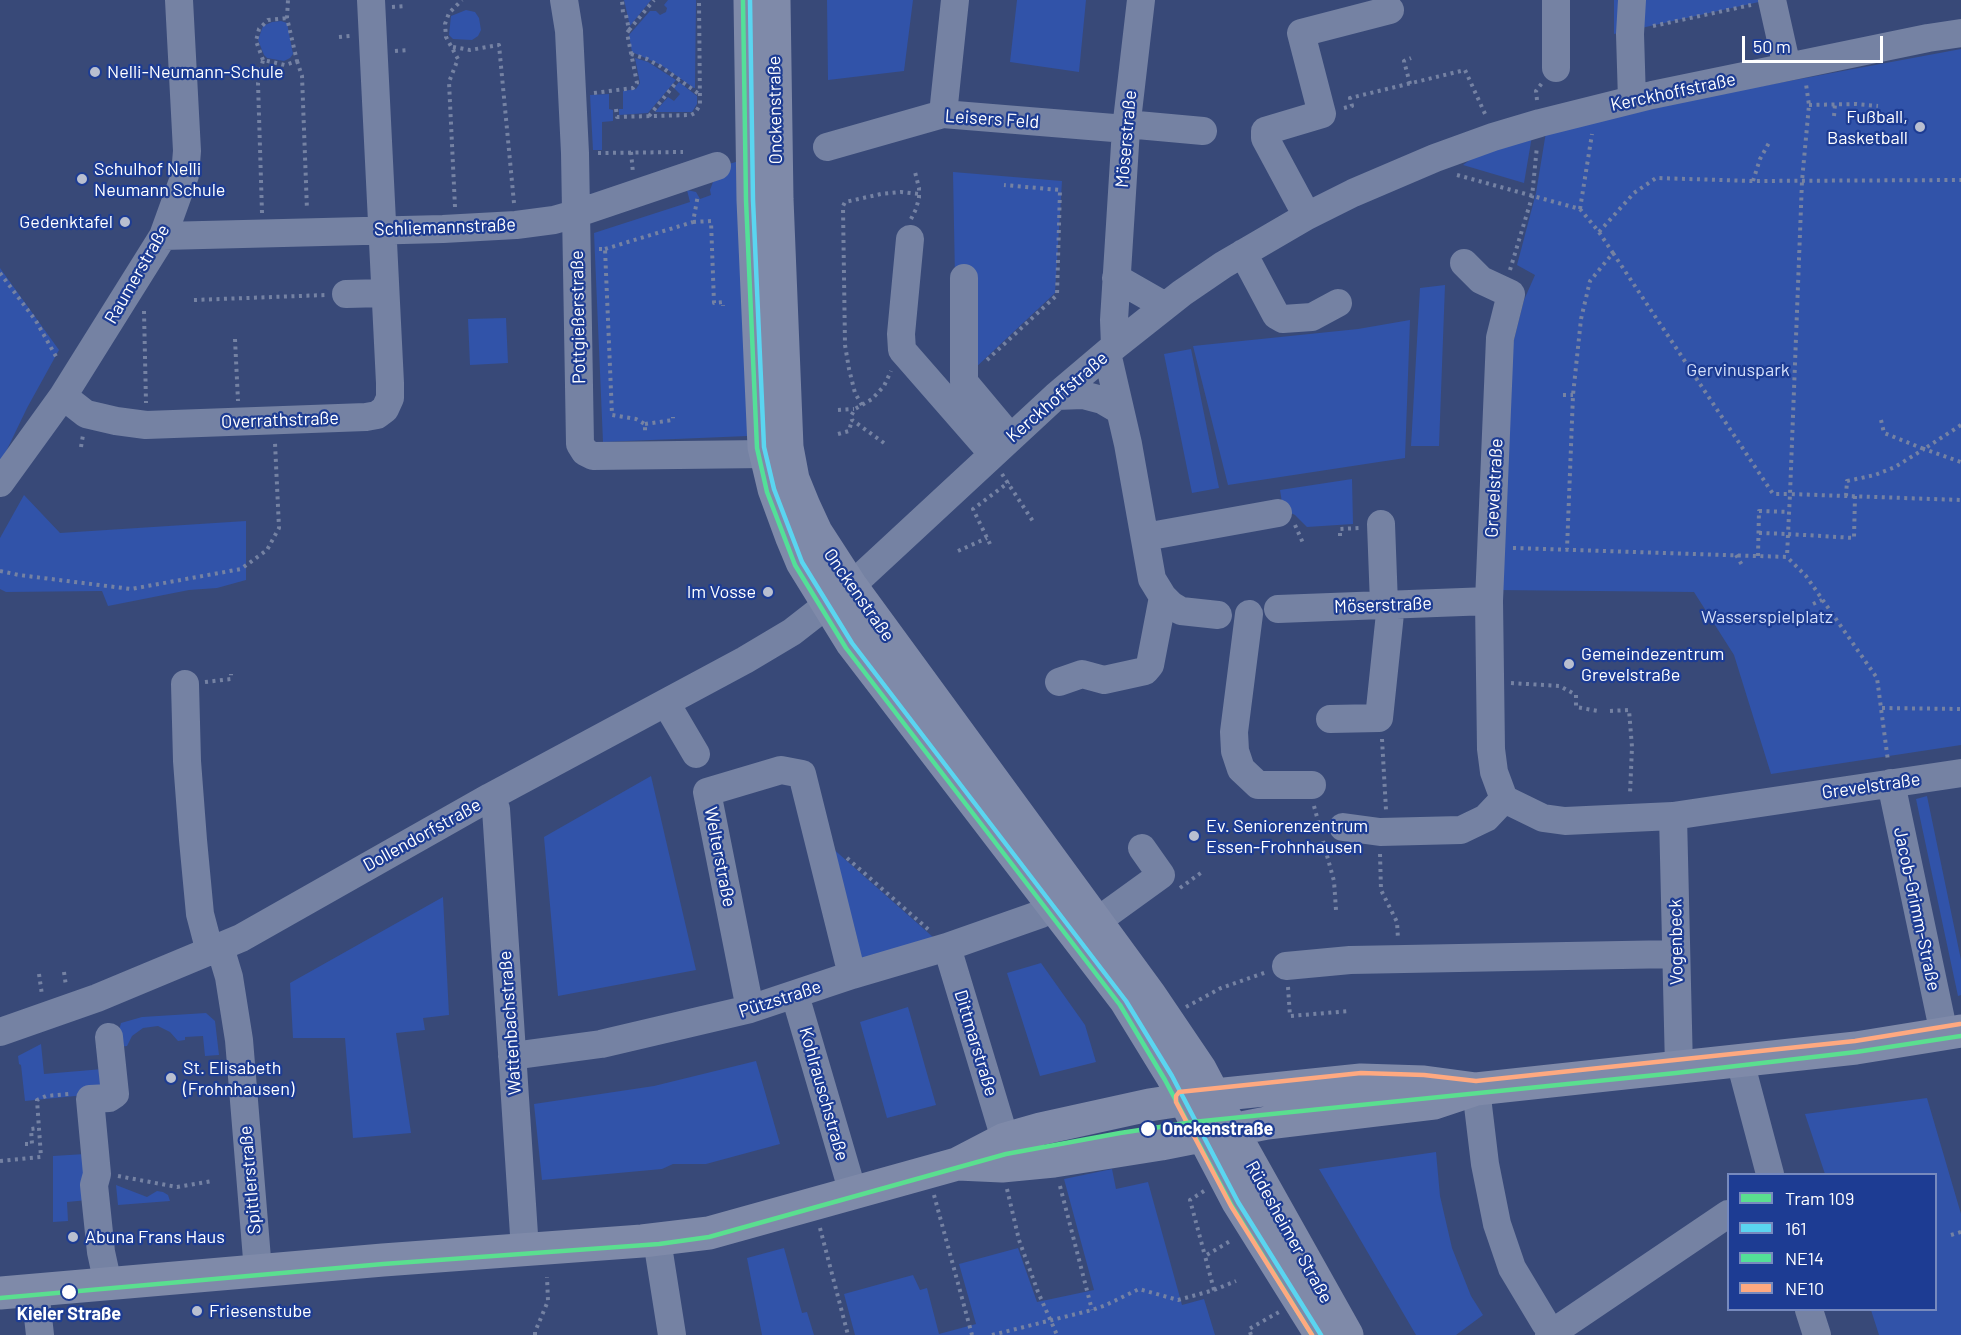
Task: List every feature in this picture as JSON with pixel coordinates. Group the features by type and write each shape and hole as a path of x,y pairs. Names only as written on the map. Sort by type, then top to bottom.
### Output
{"main road":[{"name":"Onckenstraße","path":"750,0 753,200 765,454 774,489 792,538 802,562 839,595 1096,922 1173,1027 1200,1068 1199,1097"},
{"name":"Onckenstraße","path":"774,0 777,199 787,447 793,478 816,532 862,656 1126,1001 1150,1037 1199,1097"},
{"path":"1003,1153 1054,1161 1278,1122 1434,1103 1476,1089 1856,1048 1952,1033"},
{"path":"0,1293 657,1240 709,1233 942,1167 1003,1153 1040,1129 1199,1097 1361,1080 1424,1082 1476,1089"},
{"name":"Rüdesheimer Straße","path":"1199,1097 1218,1133 1347,1335"},
{"name":"Rüdesheimer Straße","path":"1218,1133 1225,1178 1322,1335"}],"street":[{"name":"Raumerstraße","path":"0,483 67,389 164,236 185,175 187,151 179,0"},
{"name":"Overrathstraße","path":"67,389 86,414 116,421 146,424 238,423 366,417 385,409 390,398 371,0"},
{"name":"Pottgießerstraße","path":"564,0 569,31 573,94 575,214 591,250 580,444 585,453 593,456 765,454"},
{"path":"943,114 955,0"},
{"name":"Möserstraße","path":"1141,0 1126,127 1111,350 1119,410 1128,444 1152,579 1163,597"},
{"path":"1556,0 1556,68"},
{"path":"1632,0 1630,34 1632,100"},
{"path":"1772,0 1797,75"},
{"path":"1307,216 1265,138 1265,131 1322,114 1301,33 1390,10"},
{"name":"Kerckhoffstraße","path":"839,595 1056,396 1165,306 1243,253 1307,216 1353,193 1435,158 1540,123 1632,100 1797,75 1928,38 1961,33"},
{"name":"Leisers Feld","path":"827,147 943,114 1203,131"},
{"name":"Schliemannstraße","path":"164,236 456,228 516,225 554,220 575,214 704,162"},
{"path":"910,239 901,334 902,350 997,449"},
{"path":"1243,253 1276,315 1283,319 1312,317 1338,303"},
{"path":"1464,263 1481,280 1506,292"},
{"path":"964,278 964,382 997,449"},
{"path":"1116,278 1165,306"},
{"name":"Grevelstraße","path":"1506,292 1500,338 1489,601 1491,749 1494,772 1504,799 1543,818 1565,821 1673,816 1961,773"},
{"path":"346,294 385,293"},
{"path":"1056,396 1083,395 1102,400 1119,410"},
{"path":"1145,537 1278,513"},
{"path":"1330,719 1378,718 1387,604 1381,524"},
{"name":"Dollendorfstraße","path":"0,1032 97,998 240,938 490,797 745,660 792,632 839,595"},
{"path":"1163,597 1181,611 1218,615"},
{"path":"1059,682 1082,674 1104,680 1145,671 1150,665 1163,597"},
{"name":"Möserstraße","path":"1278,609 1489,601"},
{"path":"1249,614 1234,732 1235,751 1240,769 1258,784 1312,785"},
{"name":"Spittlerstraße","path":"185,684 187,761 200,914 229,976 238,1040 258,1271"},
{"path":"666,703 696,754"},
{"name":"Welterstraße","path":"750,1009 707,792 781,770 802,774 852,975"},
{"name":"Jacob-Grimm-Straße","path":"1891,783 1952,1033"},
{"name":"Wattenbachstraße","path":"490,797 496,809 525,1250"},
{"path":"1343,828 1384,832 1461,830 1486,818 1504,799"},
{"name":"Vogenbeck","path":"1673,816 1676,954 1686,994 1679,1068"},
{"path":"1096,922 1161,874 1142,848"},
{"name":"Pützstraße","path":"512,1056 601,1044 750,1009 852,975 947,947 1041,914"},
{"name":"Dittmarstraße","path":"947,947 1003,1153"},
{"path":"1286,966 1369,959 1676,954"},
{"name":"Kohlrauschstraße","path":"795,995 853,1193"},
{"path":"108,1284 101,1252 94,1185 97,1174 90,1099 109,1098 115,1094 109,1037"},
{"path":"1740,1061 1770,1173"},
{"path":"1476,1089 1485,1164 1497,1224 1512,1268 1545,1323 1561,1331 1727,1215"},
{"path":"657,1240 672,1335"},
{"path":"35,1290 40,1335"},
{"path":"1809,1311 1817,1335"}],"path":[{"path":"288,0 287,18 302,76 308,231"},
{"path":"462,0 449,13 445,24 446,37 452,47 470,50 499,45 516,225"},
{"path":"573,94 616,92 633,87 637,83 622,0"},
{"path":"628,30 654,0"},
{"path":"616,110 617,117 691,116 700,105 699,0"},
{"path":"1650,27 1772,0"},
{"path":"262,218 258,83 263,60 256,41 259,29 268,20 287,18"},
{"path":"450,43 458,59 449,82 456,228"},
{"path":"630,54 647,59 699,95"},
{"path":"1410,84 1404,62 1411,58"},
{"path":"263,60 285,65 297,61"},
{"path":"1506,292 1533,197 1540,123 1536,91 1556,68"},
{"path":"1322,114 1352,106 1350,99 1466,70 1493,137"},
{"path":"1787,557 1802,181 1809,105 1797,75"},
{"path":"649,116 679,79"},
{"path":"1834,116 1835,104"},
{"path":"1809,105 1878,106"},
{"path":"1580,209 1596,110"},
{"path":"1753,181 1760,159 1770,141"},
{"path":"1435,158 1457,175 1580,209 1599,232 1773,494 1961,500"},
{"path":"576,167 704,162 693,222"},
{"path":"910,239 906,232 916,209 919,194 915,172"},
{"path":"1599,232 1634,193 1656,178 1753,181 1961,180"},
{"path":"964,382 1057,295 1060,190 1004,185"},
{"path":"862,405 855,393 845,345 843,206 845,202 881,194 901,192 919,194"},
{"path":"612,415 591,250 693,222 711,221 714,303 723,302 723,306"},
{"path":"1567,549 1573,395 1581,319 1590,281 1613,253"},
{"path":"0,273 36,321 67,389"},
{"path":"132,288 144,304 146,424"},
{"path":"194,300 346,294"},
{"path":"235,339 238,423"},
{"path":"838,410 855,409 873,399 891,373 892,355 902,350"},
{"path":"1563,395 1573,395"},
{"path":"838,434 849,431 851,416 855,409"},
{"path":"605,417 612,415 636,419 645,424 673,420 673,417"},
{"path":"852,420 884,443"},
{"path":"1881,420 1884,433 1961,462"},
{"path":"0,571 131,589 241,569 267,550 279,528 275,421"},
{"path":"645,424 646,454"},
{"path":"1846,496 1847,481 1875,475 1895,467 1961,425"},
{"path":"997,449 1009,482 1034,523"},
{"path":"990,544 973,509 1009,482"},
{"path":"1759,533 1854,538 1855,496"},
{"path":"1758,556 1759,511 1789,512"},
{"path":"958,551 987,538"},
{"path":"1491,548 1787,557 1806,576 1877,678 1891,783"},
{"path":"1736,555 1742,565"},
{"path":"1813,604 1822,600"},
{"path":"1489,682 1526,682 1560,686 1576,695 1576,707 1598,711"},
{"path":"1881,708 1961,709"},
{"path":"1610,711 1629,710 1632,747 1629,794 1638,798"},
{"path":"1378,718 1381,727 1384,832 1381,890 1397,922 1398,930"},
{"path":"1312,785 1314,806 1333,874 1336,910"},
{"path":"817,831 947,947"},
{"path":"1190,1005 1221,988 1286,966 1290,1016 1350,1011"},
{"path":"0,1161 41,1157 37,1100 46,1096 60,1095"},
{"path":"25,1144 32,1144 32,1129 39,1128"},
{"path":"1003,1153 1019,1240 1057,1335"},
{"path":"1054,1161 1092,1310"},
{"path":"942,1167 972,1335"},
{"path":"121,1176 142,1182 177,1187 212,1182"},
{"path":"1214,1290 1190,1200 1225,1178"},
{"path":"813,1204 848,1335"},
{"path":"1205,1256 1254,1228"},
{"path":"1951,1235 1961,1232"},
{"path":"535,1335 548,1301 547,1277"},
{"path":"992,1335 1092,1310 1139,1289 1178,1300 1236,1281"},
{"path":"1251,1335 1249,1329 1300,1300"}],"green space":[{"path":"624,0 651,0 630,26"},
{"path":"668,0 696,0 695,88 661,65 632,52 629,35 650,11 656,11 660,15 666,12 667,8 664,5"},
{"path":"827,0 913,0 904,71 828,80"},
{"path":"1017,0 1086,0 1079,72 1010,62"},
{"path":"1614,0 1768,0 1614,34"},
{"path":"466,10 475,12 479,18 481,30 472,40 453,39 449,35 451,16"},
{"path":"281,21 287,23 293,54 284,61 267,58 258,40 263,26"},
{"name":"Gervinuspark","path":"1961,49 1961,745 1771,774 1734,655 1694,592 1496,590 1507,367 1524,300 1535,275 1517,265 1536,193 1546,132 1730,92"},
{"path":"635,58 648,62 676,80 648,113 619,115 619,109 623,109 623,91 636,89 640,83"},
{"path":"679,82 697,96 697,104 692,112 655,112 668,97 674,101 680,94 674,88"},
{"path":"609,94 609,109 613,110 613,121 602,122 602,150 593,150 590,95"},
{"path":"1532,136 1524,183 1463,165 1483,150"},
{"path":"736,162 748,436 603,442 594,233 690,202 687,190 696,192 700,199 711,195 713,182 720,179 717,167"},
{"path":"953,172 1062,181 1055,293 957,385"},
{"path":"0,268 59,350 0,464"},
{"path":"1445,285 1439,446 1411,446 1420,288"},
{"path":"506,318 508,363 470,365 468,319"},
{"path":"1410,320 1405,458 1228,485 1193,346 1358,329"},
{"path":"1191,349 1219,488 1192,493 1164,354"},
{"path":"1352,479 1353,524 1307,527 1295,515 1283,509 1280,490"},
{"path":"24,495 60,533 246,521 246,580 217,588 189,590 108,606 102,591 6,592 0,589 0,538"},
{"path":"651,776 696,970 558,996 544,837"},
{"path":"1927,796 1961,960 1961,995 1958,996 1916,799"},
{"path":"822,839 942,945 854,971"},
{"path":"443,897 449,1015 423,1018 425,1030 396,1033 411,1133 353,1138 345,1038 293,1038 290,983"},
{"path":"1041,963 1085,1025 1096,1062 1040,1076 1007,973"},
{"path":"908,1007 936,1105 887,1118 860,1022"},
{"path":"206,1013 215,1021 219,1055 205,1056 203,1036 185,1037 185,1040 178,1041 170,1032 158,1026 143,1028 132,1036 127,1046 118,1047 117,1038 121,1023 142,1017"},
{"path":"41,1044 44,1074 103,1069 105,1093 25,1101 18,1056"},
{"path":"756,1061 780,1144 706,1164 673,1164 662,1169 542,1180 534,1104 654,1086"},
{"path":"1927,1098 1961,1214 1961,1335 1879,1335 1871,1311 1937,1311 1937,1173 1825,1173 1805,1114"},
{"path":"1436,1152 1440,1196 1452,1248 1471,1296 1483,1315 1456,1335 1416,1335 1319,1169"},
{"path":"85,1154 88,1200 67,1202 68,1221 53,1222 53,1156"},
{"path":"1112,1169 1116,1189 1148,1182 1182,1305 1204,1299 1215,1335 855,1335 844,1294 913,1275 920,1290 927,1288 939,1334 976,1324 959,1264 1018,1248 1037,1302 1094,1290 1064,1179"},
{"path":"116,1185 147,1197 157,1191 163,1192 168,1195 170,1201 118,1205"},
{"path":"784,1248 802,1313 807,1312 814,1335 762,1335 747,1258"}],"tram line":[{"name":"109","path":"0,1298 383,1264 659,1244 709,1237 1006,1154 1120,1133 1193,1122 1676,1073 1856,1052 1961,1036"}],"transit line":[{"name":"NE14","path":"743,0 746,200 757,448 767,492 795,565 846,648 1120,1005 1165,1080 1232,1206 1312,1335"},
{"name":"161","path":"750,0 753,200 764,447 774,489 802,562 852,643 1126,1001 1172,1076 1238,1202 1321,1335"},
{"name":"NE10","path":"1312,1335 1231,1206 1176,1102 1179,1092 1361,1073 1424,1075 1476,1081 1855,1041 1960,1024"}],"place":[{"name":"Nelli-Neumann-Schule","path":"95,72"},
{"name":"Fußball, Basketball","path":"1920,127"},
{"name":"Schulhof Nelli Neumann Schule","path":"82,179"},
{"name":"Gedenktafel","path":"125,222"},
{"name":"Im Vosse","path":"768,592"},
{"name":"Gemeindezentrum Grevelstraße","path":"1569,664"},
{"name":"Ev. Seniorenzentrum Essen-Frohnhausen","path":"1194,836"},
{"name":"St. Elisabeth (Frohnhausen)","path":"171,1078"},
{"name":"Onckenstraße","path":"1148,1129"},
{"name":"Abuna Frans Haus","path":"73,1237"},
{"name":"Kieler Straße","path":"69,1292"},
{"name":"Friesenstube","path":"197,1311"}],"park label":[{"name":"Wasserspielplatz","path":"1767,617"}]}
